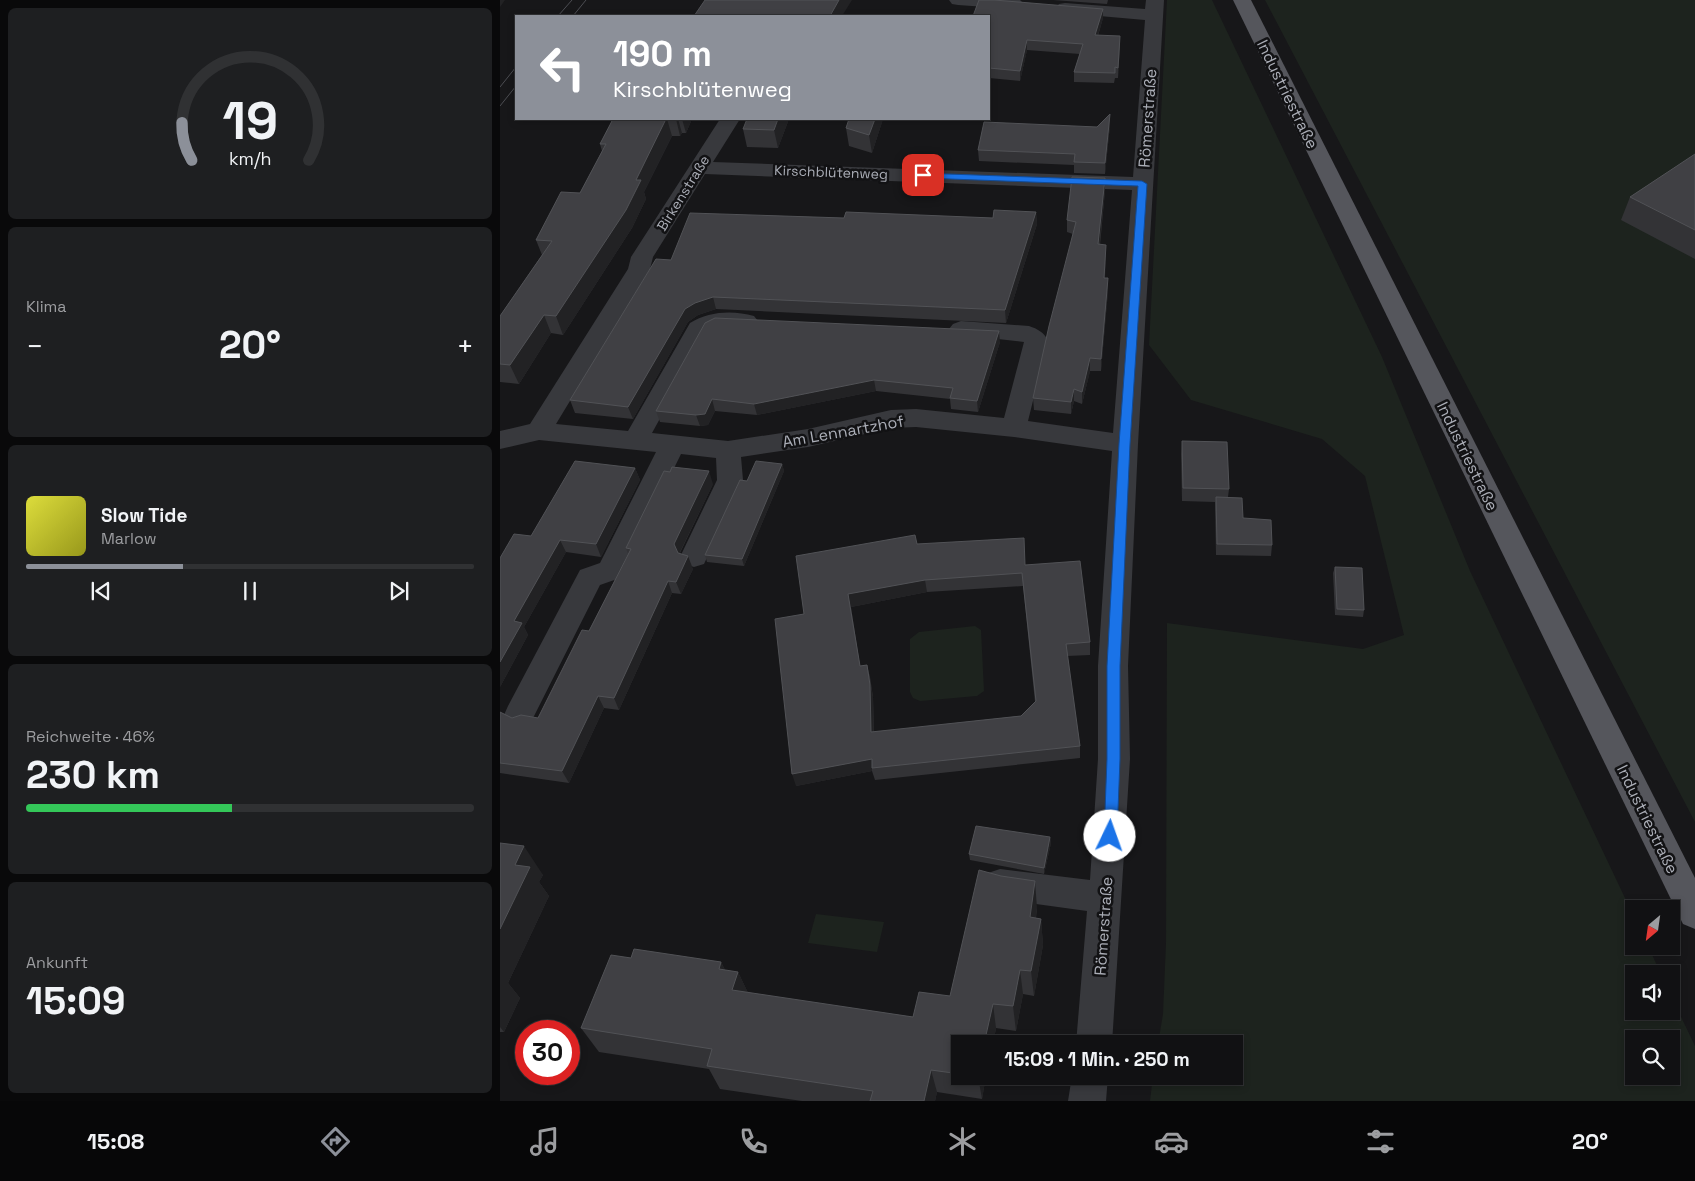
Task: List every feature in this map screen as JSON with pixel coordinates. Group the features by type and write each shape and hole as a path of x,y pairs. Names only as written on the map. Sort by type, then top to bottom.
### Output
{"main road":[{"name":"Industriestraße","path":"1242,0 1695,913"}],"street":[{"path":"958,0 1041,6 1154,8"},
{"name":"Römerstraße","path":"1095,1035 1114,759 1114,666 1125,444 1154,8"},
{"name":"Birkenstraße","path":"539,431 639,269 642,257 729,120"},
{"name":"Kirschblütenweg","path":"699,168 1142,184"},
{"path":"635,442 698,328 707,322 717,319 766,321"},
{"path":"944,329 1029,334 1036,340 1014,428"},
{"name":"Am Lennartzhof","path":"500,440 539,431 672,446 728,450 808,438 891,419 916,418 1014,428 1125,444"},
{"path":"519,714 590,578 593,575 608,573 610,570 672,446"},
{"path":"694,557 730,480 728,450"},
{"path":"990,882 1052,892 1105,897"},
{"path":"1087,1101 1089,1085"}],"shaded area":[{"path":"1167,0 1212,0 1382,357 1470,571 1626,900 1625,955 1652,955 1657,965 1625,965 1625,1020 1680,1020 1680,1015 1695,1046 1695,1101 1150,1101 1152,1085 1243,1085 1243,1035 1160,1035 1163,1014 1166,943 1167,623 1363,649 1404,635 1365,476 1322,439 1191,400 1149,345"},
{"path":"1265,0 1695,0 1695,822"},
{"path":"975,626 981,630 984,691 977,696 920,701 913,698 910,692 910,639 919,632"},
{"path":"816,914 884,922 877,952 808,943"}],"building":[{"path":"705,0 839,0 831,15 695,15"},
{"path":"979,0 1103,9 1095,35 1120,36 1118,68 1115,67 1115,73 1074,72 1083,44 1027,40 1020,71 990,68 990,15 973,15"},
{"path":"1110,114 1105,163 1074,162 1075,154 978,150 984,122 1097,127"},
{"path":"612,120 666,120 636,180 641,180 626,210 556,316 544,315 510,365 500,364 500,316 552,241 536,240 561,192 580,193 606,144 600,144"},
{"path":"747,120 778,120 774,130 743,129"},
{"path":"849,120 875,120 869,135 846,128"},
{"path":"1695,154 1695,230 1630,197"},
{"path":"1072,177 1105,178 1098,244 1106,245 1104,278 1108,278 1101,359 1090,358 1082,392 1074,389 1071,402 1033,398 1049,326 1076,222 1067,220"},
{"path":"994,210 1036,212 1005,310 713,297 695,303 685,309 628,407 570,400 656,259 671,260 690,213 844,218 846,212 993,218"},
{"path":"715,318 999,331 977,401 950,398 953,388 874,380 754,404 712,399 705,414 696,415 656,411 705,323"},
{"path":"1182,441 1227,442 1229,489 1183,488"},
{"path":"575,461 635,468 596,544 560,540 514,621 522,623 500,662 500,558 514,534 531,536"},
{"path":"756,461 782,464 742,559 705,555 740,480 747,481"},
{"path":"672,467 709,471 674,544 678,553 688,556 676,582 668,581 614,698 598,696 562,771 500,763 500,712 512,718 521,715 538,718 582,630 589,631 631,549 626,548 664,471 670,472"},
{"path":"1216,497 1242,498 1243,518 1271,520 1272,545 1217,544"},
{"path":"915,535 917,544 1024,538 1025,565 1080,561 1090,642 1066,644 1080,746 872,768 872,759 792,774 775,619 804,614 796,556","holes":["1022,573 1036,701 1021,716 871,732 870,685 867,665 860,666 848,594 925,580"]},
{"path":"1335,567 1362,568 1364,610 1337,609"},
{"path":"976,826 1050,837 1044,868 969,854"},
{"path":"500,843 524,846 515,865 530,867 500,929"},
{"path":"979,870 1001,876 1035,881 1030,917 1041,919 1031,971 1020,970 1013,1006 993,1004 986,1035 951,1035 951,1073 931,1070 924,1101 870,1101 873,1091 707,1066 712,1049 581,1028 611,955 631,958 634,949 721,962 719,969 738,972 732,990 913,1017 919,992 950,996"}],"tram line":[{"path":"559,15 572,0"},
{"path":"574,15 586,0"},
{"path":"500,87 515,68"},
{"path":"500,106 515,87"}],"route":[{"path":"923,175 1142,184 1125,444 1114,666 1114,759 1110,836"}]}
